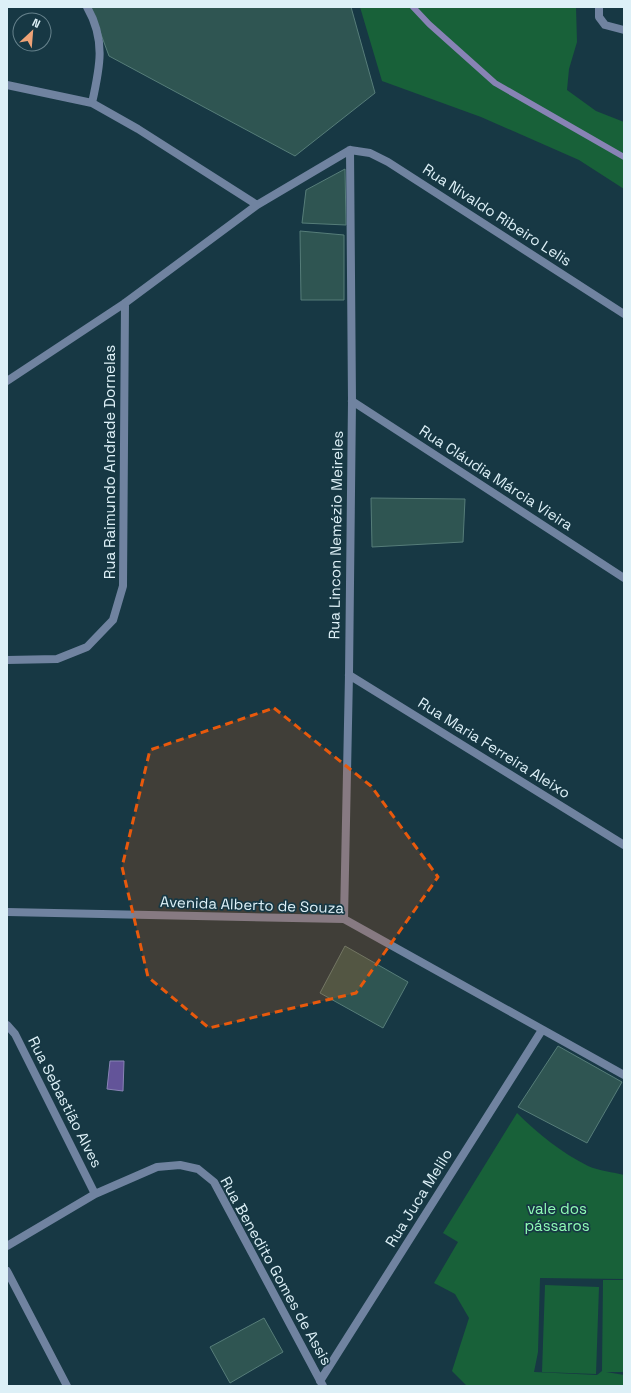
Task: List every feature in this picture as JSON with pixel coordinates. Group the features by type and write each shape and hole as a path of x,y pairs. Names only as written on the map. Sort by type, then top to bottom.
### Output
{"street":[{"path":"87,7 98,32 100,55 98,77 92,103"},
{"path":"599,7 599,17 605,25 624,30"},
{"path":"7,85 92,103 138,129 257,205"},
{"name":"Rua Raimundo Andrade Dornelas","path":"7,381 125,303 257,205 350,150"},
{"name":"Rua Nivaldo Ribeiro Lelis","path":"350,150 370,153 388,162 624,314"},
{"name":"Rua Lincon Nemézio Meireles","path":"344,919 349,675 352,401 350,150"},
{"name":"Rua Raimundo Andrade Dornelas","path":"7,660 57,659 87,647 113,620 123,586 125,303"},
{"name":"Rua Cláudia Márcia Vieira","path":"352,401 624,578"},
{"name":"Rua Maria Ferreira Aleixo","path":"349,675 624,845"},
{"name":"Avenida Alberto de Souza","path":"7,912 344,919 624,1075"},
{"name":"Rua Sebastião Alves","path":"7,1025 15,1034 95,1194"},
{"name":"Rua Juca Melilo","path":"321,1383 542,1030"},
{"name":"Rua Benedito Gomes de Assis","path":"7,1246 95,1194 157,1167 180,1165 198,1169 214,1182 321,1383"},
{"path":"7,1271 68,1386"}],"highlighted area":[{"path":"274,708 371,786 438,877 356,993 209,1028 148,977 122,867 150,750"}],"green space":[{"path":"360,7 576,7 577,42 569,69 567,90 596,111 624,122 624,189 579,160 481,117 382,81"},
{"name":"vale dos pássaros","path":"517,1113 533,1128 578,1161 597,1169 624,1175 624,1279 540,1278 538,1352 534,1372 597,1375 602,1371 603,1280 624,1280 624,1372 606,1372 624,1375 624,1386 467,1386 452,1371 469,1318 455,1294 434,1283 458,1242 443,1233"},
{"path":"545,1285 599,1287 596,1374 542,1372"}],"shaded area":[{"path":"110,1061 124,1061 123,1091 107,1089"}],"building":[{"path":"91,7 351,7 375,93 295,156 109,56"},
{"path":"345,169 346,225 302,223 306,190"},
{"path":"300,231 344,235 344,300 301,300"},
{"path":"371,498 465,499 463,542 372,547"},
{"path":"345,946 408,982 383,1028 320,993"},
{"path":"558,1046 622,1082 587,1143 518,1107"},
{"path":"264,1318 283,1352 230,1383 210,1347"}],"waterway":[{"path":"413,7 429,24 495,83 624,157"}]}
